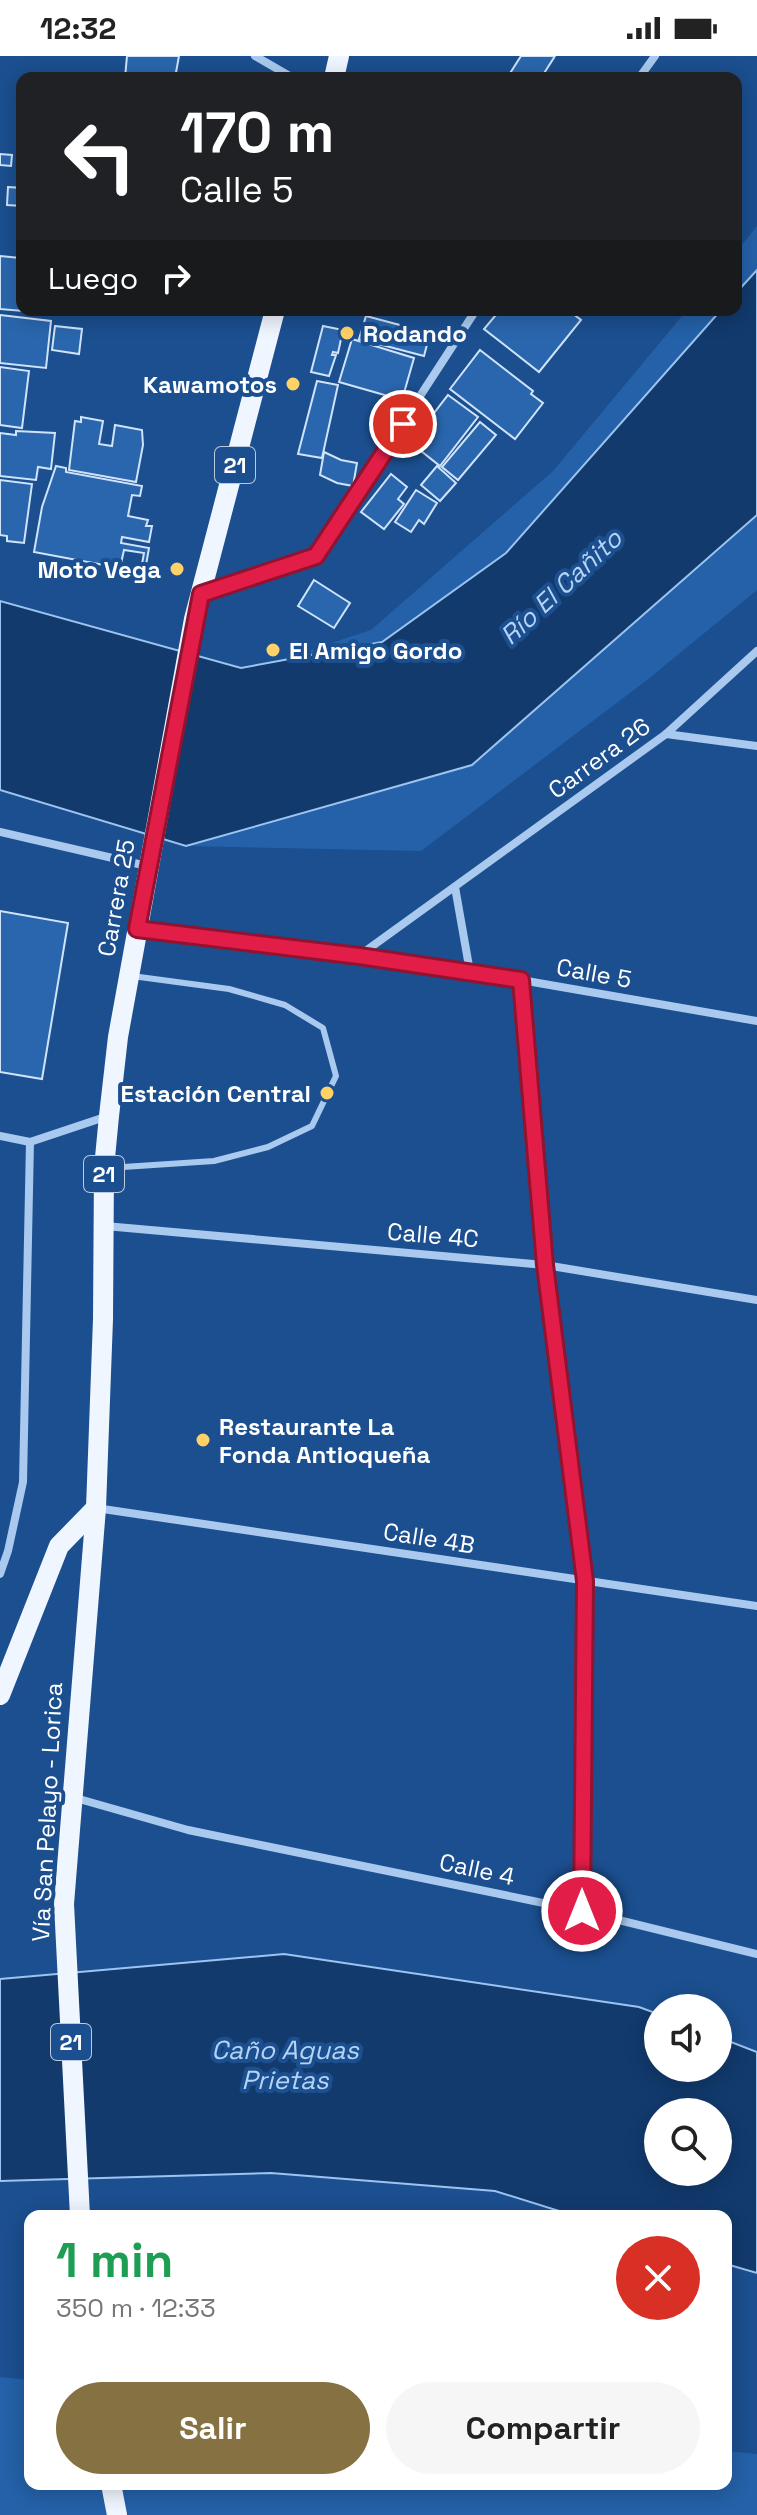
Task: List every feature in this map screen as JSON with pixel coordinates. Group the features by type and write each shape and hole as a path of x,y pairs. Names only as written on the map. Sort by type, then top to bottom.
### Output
{"main road":[{"name":"Carrera 25","path":"96,1508 103,1319 104,1168 118,1037 194,619 273,316"},
{"path":"0,1695 59,1546 96,1508"},
{"name":"Vía San Pelayo - Lorica","path":"80,2210 64,1924 65,1869 96,1508"},
{"path":"112,2490 117,2515"}],"street":[{"path":"255,56 283,72"},
{"path":"201,594 316,556 472,316"},
{"name":"Carrera 26","path":"359,956 666,734 757,651"},
{"path":"666,734 757,746"},
{"path":"0,832 149,866"},
{"path":"455,887 470,972"},
{"name":"Calle 5","path":"137,929 470,972 757,1021"},
{"path":"521,980 545,1265 585,1581 582,1911"},
{"path":"0,1136 30,1142 109,1116"},
{"path":"0,1574 23,1482 30,1142"},
{"name":"Calle 4C","path":"104,1226 545,1265 757,1300"},
{"name":"Calle 4B","path":"96,1508 757,1606"},
{"name":"Calle 4","path":"71,1797 188,1830 582,1911 757,1954"}],"lane":[{"path":"104,1168 214,1161 268,1147 312,1126 336,1076 323,1028 285,1005 229,989 129,976"}],"shaded area":[{"path":"757,226 757,590 647,680 421,851 186,846 225,678 371,630 553,471 682,316 742,316 742,245"},
{"path":"0,2377 24,2379 24,2490 732,2490 732,2452 757,2454 757,2515 0,2515"}],"water":[{"name":"Río El Cañito","path":"757,270 757,515 472,765 186,846 0,790 0,601 241,668 382,642 506,553 716,316 742,316 742,286"},
{"name":"Caño Aguas Prietas","path":"284,1954 639,2007 644,2009 644,2082 732,2082 732,2042 757,2052 757,2273 732,2266 732,2210 556,2210 495,2191 271,2173 0,2181 0,1979"}],"building":[{"path":"127,56 179,56 176,72 126,72"},
{"path":"521,56 555,56 545,72 511,72"},
{"path":"0,154 12,155 11,166 0,165"},
{"path":"8,187 16,188 16,206 7,205"},
{"path":"0,256 16,258 16,310 0,309"},
{"path":"0,315 51,321 46,368 0,363"},
{"path":"366,316 430,333 424,356 359,339"},
{"path":"495,316 576,316 581,320 539,372 484,329"},
{"path":"55,326 82,329 79,354 52,350"},
{"path":"323,326 343,330 338,353 333,352 332,355 336,355 329,376 311,372"},
{"path":"352,339 414,358 402,400 339,382"},
{"path":"480,350 533,391 531,394 543,403 515,439 450,389"},
{"path":"0,367 29,371 22,428 0,425"},
{"path":"317,381 338,385 322,458 298,454"},
{"path":"448,395 478,417 440,466 411,443"},
{"path":"81,417 103,421 99,444 112,446 115,425 142,430 143,445 136,482 69,470 75,421 81,422"},
{"path":"480,422 496,435 458,480 442,467"},
{"path":"16,431 55,433 51,469 38,467 36,480 0,476 0,433 16,435"},
{"path":"324,452 357,463 353,486 320,475"},
{"path":"56,466 66,468 66,472 142,486 140,496 132,495 128,516 148,520 146,526 152,526 149,542 122,537 121,543 149,548 146,565 142,564 144,553 124,550 120,568 34,552 42,507"},
{"path":"437,466 456,483 440,501 421,485"},
{"path":"391,474 407,487 398,499 404,504 384,529 361,512"},
{"path":"0,480 32,484 24,543 7,541 7,536 0,535"},
{"path":"416,490 437,503 424,524 419,520 411,532 395,522"},
{"path":"314,580 350,603 334,628 298,606"},
{"path":"0,911 68,923 42,1079 0,1072"}],"place":[{"name":"Rodando","path":"347,333"},
{"name":"Kawamotos","path":"293,384"},
{"name":"Moto Vega","path":"177,569"},
{"name":"El Amigo Gordo","path":"273,650"},
{"name":"Estación Central","path":"327,1093"},
{"name":"Restaurante La Fonda Antioqueña","path":"203,1440"}],"route":[{"path":"403,424 316,556 201,594 137,929 359,956 521,980 545,1265 585,1581 582,1911"}]}
